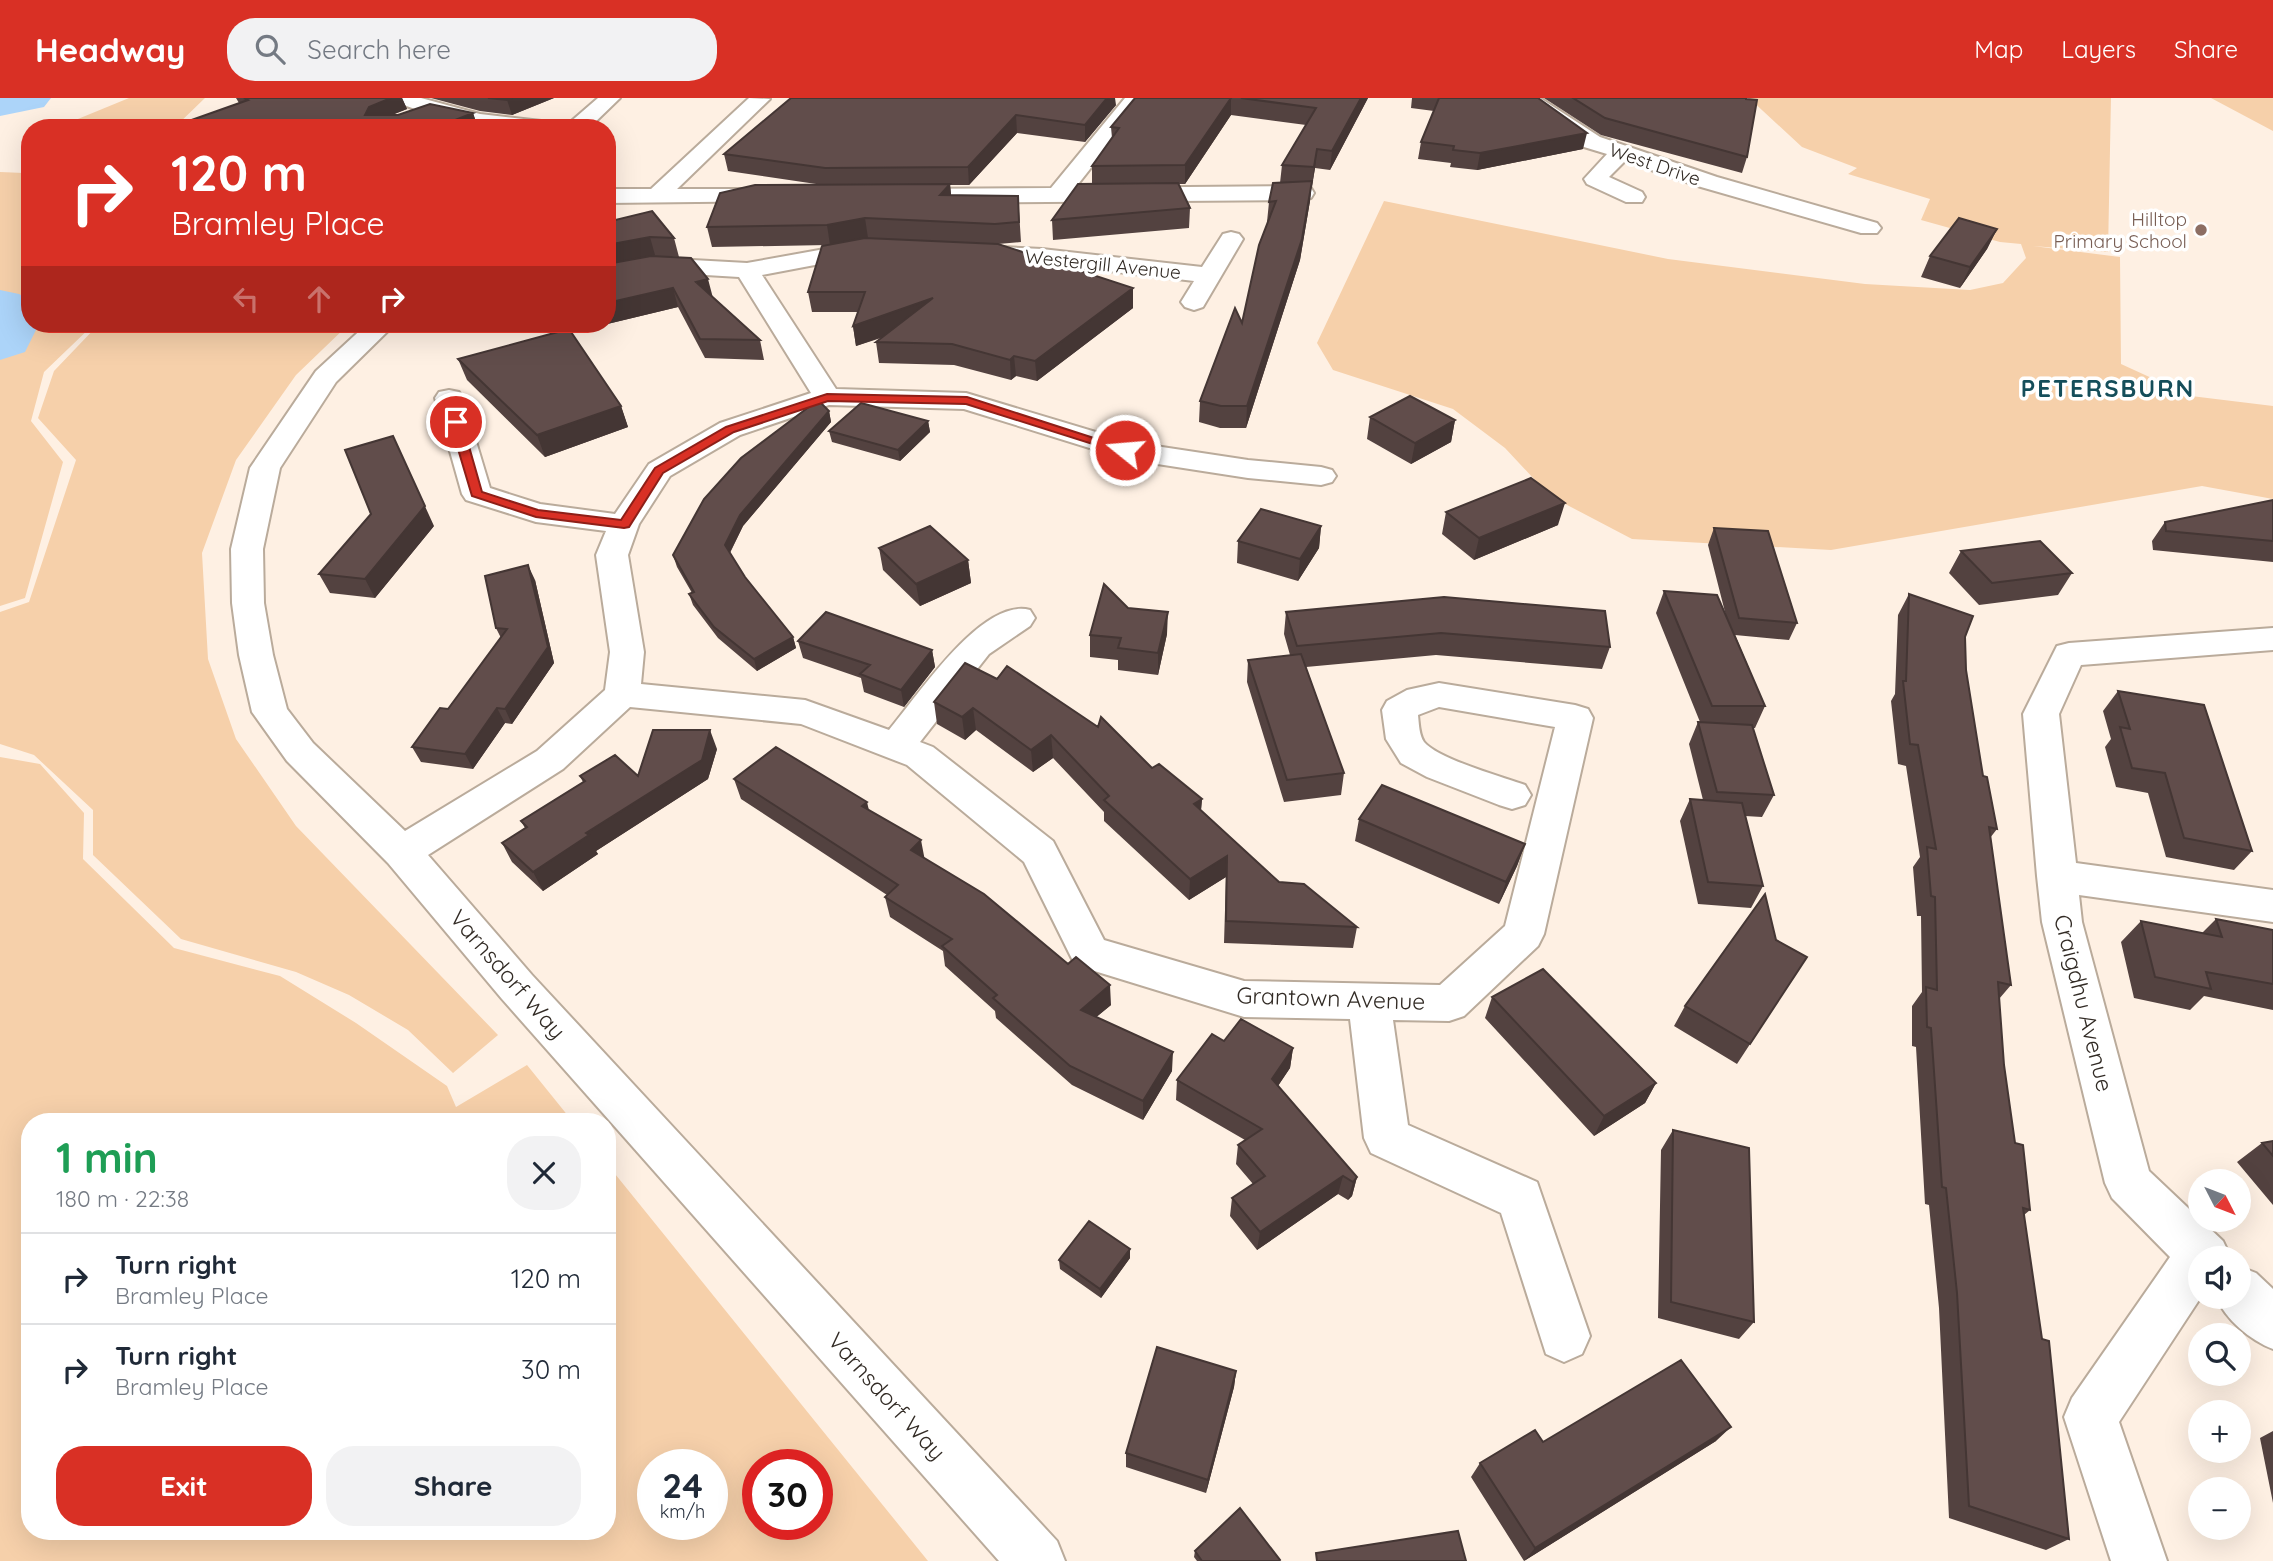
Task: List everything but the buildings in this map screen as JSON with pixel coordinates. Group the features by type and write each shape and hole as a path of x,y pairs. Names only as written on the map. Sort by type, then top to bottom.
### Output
{"street":[{"path":"402,98 432,110 469,119"},
{"path":"586,119 610,98"},
{"path":"1057,195 1136,98"},
{"name":"West Drive","path":"1526,98 1592,142 1868,228"},
{"path":"658,195 760,99"},
{"path":"408,119 432,110"},
{"path":"1621,152 1595,179 1634,197"},
{"path":"876,196 1303,193"},
{"path":"616,196 797,196"},
{"path":"1194,302 1231,239"},
{"path":"616,273 656,265 747,270 868,248 895,249"},
{"name":"Westergill Avenue","path":"962,252 1042,256 1209,275"},
{"path":"747,270 827,397"},
{"name":"Varnsdorf Way","path":"372,333 326,377 265,468 247,549 248,603 256,656 270,712 300,752 402,852 517,987 1037,1561"},
{"path":"402,852 550,760 622,694 627,652 612,555 624,524 659,470 730,429 827,397 967,401 1125,450 1248,469 1321,476"},
{"path":"449,398 477,494 536,513 624,524"},
{"path":"897,747 977,646 1018,618"},
{"name":"Craigdhu Avenue","path":"2193,1246 2129,1183 2062,922 2041,714 2069,654 2273,639"},
{"name":"Grantown Avenue","path":"622,694 805,712 920,757 1039,852 1090,953 1244,999 1449,1003 1523,934 1575,718 1439,695 1419,699 1400,710 1401,730 1409,750 1424,760 1512,795"},
{"path":"2057,876 2273,906"},
{"path":"1369,1001 1387,1138 1520,1198 1564,1336"},
{"path":"2139,1561 2091,1417 2188,1278"},
{"path":"2251,1303 2273,1324"}],"shaded area":[{"path":"129,98 205,98 183,119 78,119"},
{"path":"1749,98 2111,98 2108,252 2033,246 2120,257 2121,364 2191,396 2273,406 2273,499 2202,486 1831,550 1632,539 1550,496 1505,448 1453,409 1333,370 1317,343 1384,201 1668,259 1865,284 1970,290 2003,283 2026,258 2021,244 2000,242 1921,220 1930,199 1848,174 1857,168 1802,147"},
{"path":"2211,98 2273,98 2273,131"},
{"path":"0,172 21,173 21,333 85,333 44,372 31,421 63,462 25,598 0,606"},
{"path":"90,333 340,333 296,375 236,460 202,553 208,659 236,739 296,826 498,1035 453,1073 408,1030 349,995 296,972 181,939 93,855 93,810 34,755 0,744 0,612 29,602 76,460 38,418 54,371"},
{"path":"0,757 40,764 84,813 83,859 174,948 280,976 356,1023 447,1086 456,1107 527,1065 566,1113 21,1113 21,1540 616,1540 616,1175 928,1561 0,1561"}],"waterway":[{"path":"0,103 29,98"},
{"path":"0,306 15,315 5,340 0,343"}],"place":[{"name":"Hilltop Primary School","path":"2201,230"}],"district":[{"name":"PETERSBURN","path":"2108,388"}],"route":[{"path":"456,422 477,494 536,513 624,524 659,470 730,429 827,397 967,401 1125,450"}]}
